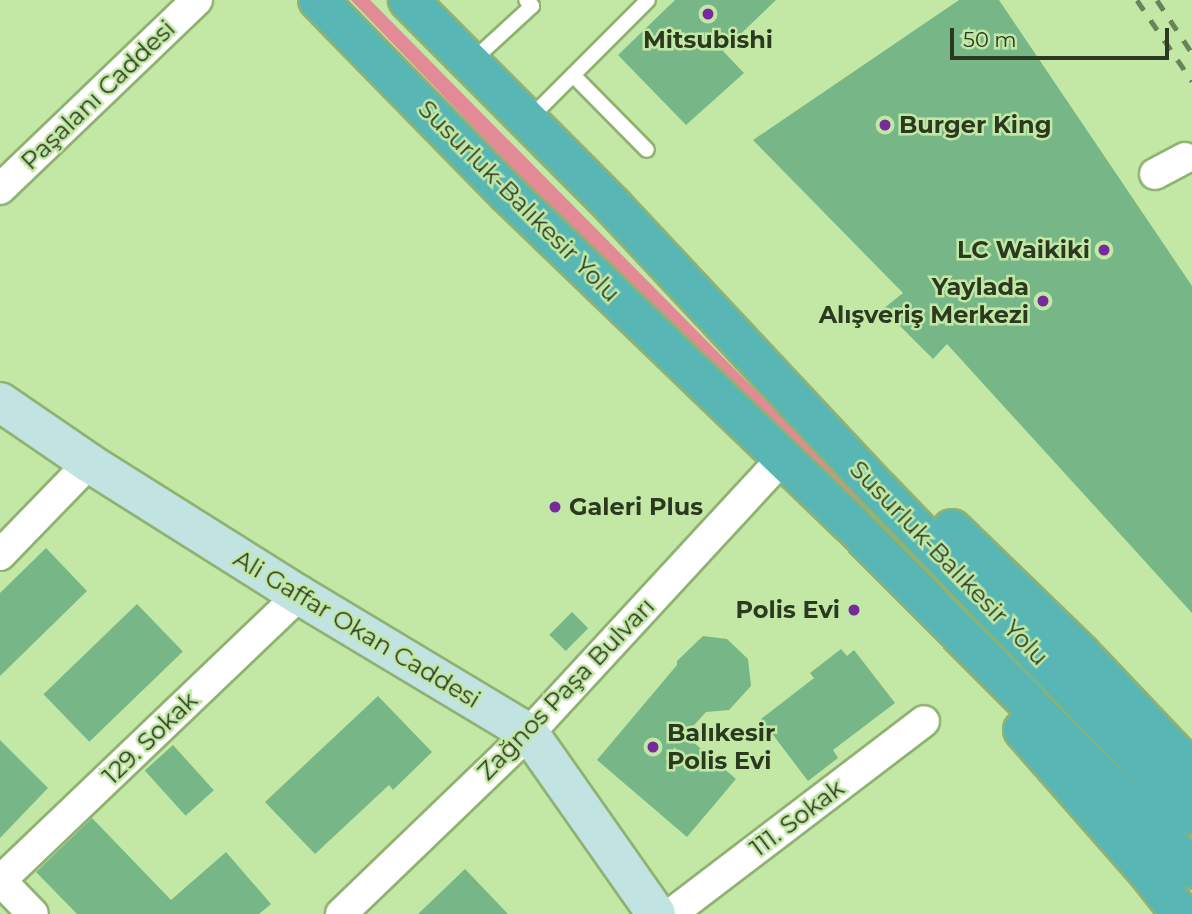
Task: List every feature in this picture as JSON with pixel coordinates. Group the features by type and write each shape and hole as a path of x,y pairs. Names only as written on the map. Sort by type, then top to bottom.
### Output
{"highway":[{"name":"Susurluk-Balıkesir Yolu","path":"318,0 507,193 783,458 1192,869"},
{"name":"Susurluk-Balıkesir Yolu","path":"408,0 709,308 880,491 1192,815"},
{"name":"Susurluk-Balıkesir Yolu","path":"709,308 802,384 1081,654 1192,771"},
{"name":"Susurluk-Balıkesir Yolu","path":"783,458 1147,871 1181,914"}],"main road":[{"name":"Ali Gaffar Okan Caddesi","path":"0,402 89,463 299,595 528,733 656,914"}],"street":[{"name":"Paşalanı Caddesi","path":"0,189 197,0"},
{"path":"1155,174 1185,158"},
{"name":"Zağnos Paşa Bulvarı","path":"341,914 528,733 783,458"},
{"path":"0,555 89,463"},
{"name":"129. Sokak","path":"0,881 299,595"},
{"name":"111. Sokak","path":"671,914 924,721"},
{"path":"0,881 33,914"}],"lane":[{"path":"470,63 532,6 526,0"},
{"path":"528,120 648,0"},
{"path":"573,75 647,150"}],"shaded area":[{"path":"351,0 370,0 784,419 936,584 546,203"}],"building":[{"path":"675,0 776,0 723,51 744,73 686,125 618,55"},
{"name":"Yaylada Alışveriş Merkezi","path":"959,0 999,0 1192,286 1192,613 947,344 933,359 883,309 903,293 753,140"},
{"path":"46,548 87,591 0,676 0,593"},
{"path":"137,604 183,651 89,742 43,694"},
{"path":"572,612 588,628 566,651 549,635"},
{"name":"Balıkesir Polis Evi","path":"703,636 727,639 748,659 751,686 729,710 706,712 685,735 736,779 687,837 597,760 677,665 677,661"},
{"path":"841,649 847,656 854,650 895,703 833,750 838,758 808,781 761,719 814,678 810,673"},
{"path":"378,696 432,752 393,790 389,785 315,854 265,802"},
{"path":"0,740 48,788 0,838"},
{"path":"173,745 214,790 186,816 145,770"},
{"path":"92,818 171,900 226,852 271,904 259,914 77,914 36,872"},
{"path":"465,869 508,914 418,914"}],"railway":[{"path":"1137,0 1192,81"},
{"path":"1157,0 1192,53"}],"place":[{"name":"Mitsubishi","path":"708,14"},
{"name":"Burger King","path":"885,125"},
{"name":"LC Waikiki","path":"1104,250"},
{"name":"Yaylada Alışveriş Merkezi","path":"1043,301"},
{"name":"Galeri Plus","path":"555,507"},
{"name":"Polis Evi","path":"854,610"},
{"name":"Balıkesir Polis Evi","path":"653,747"}]}
